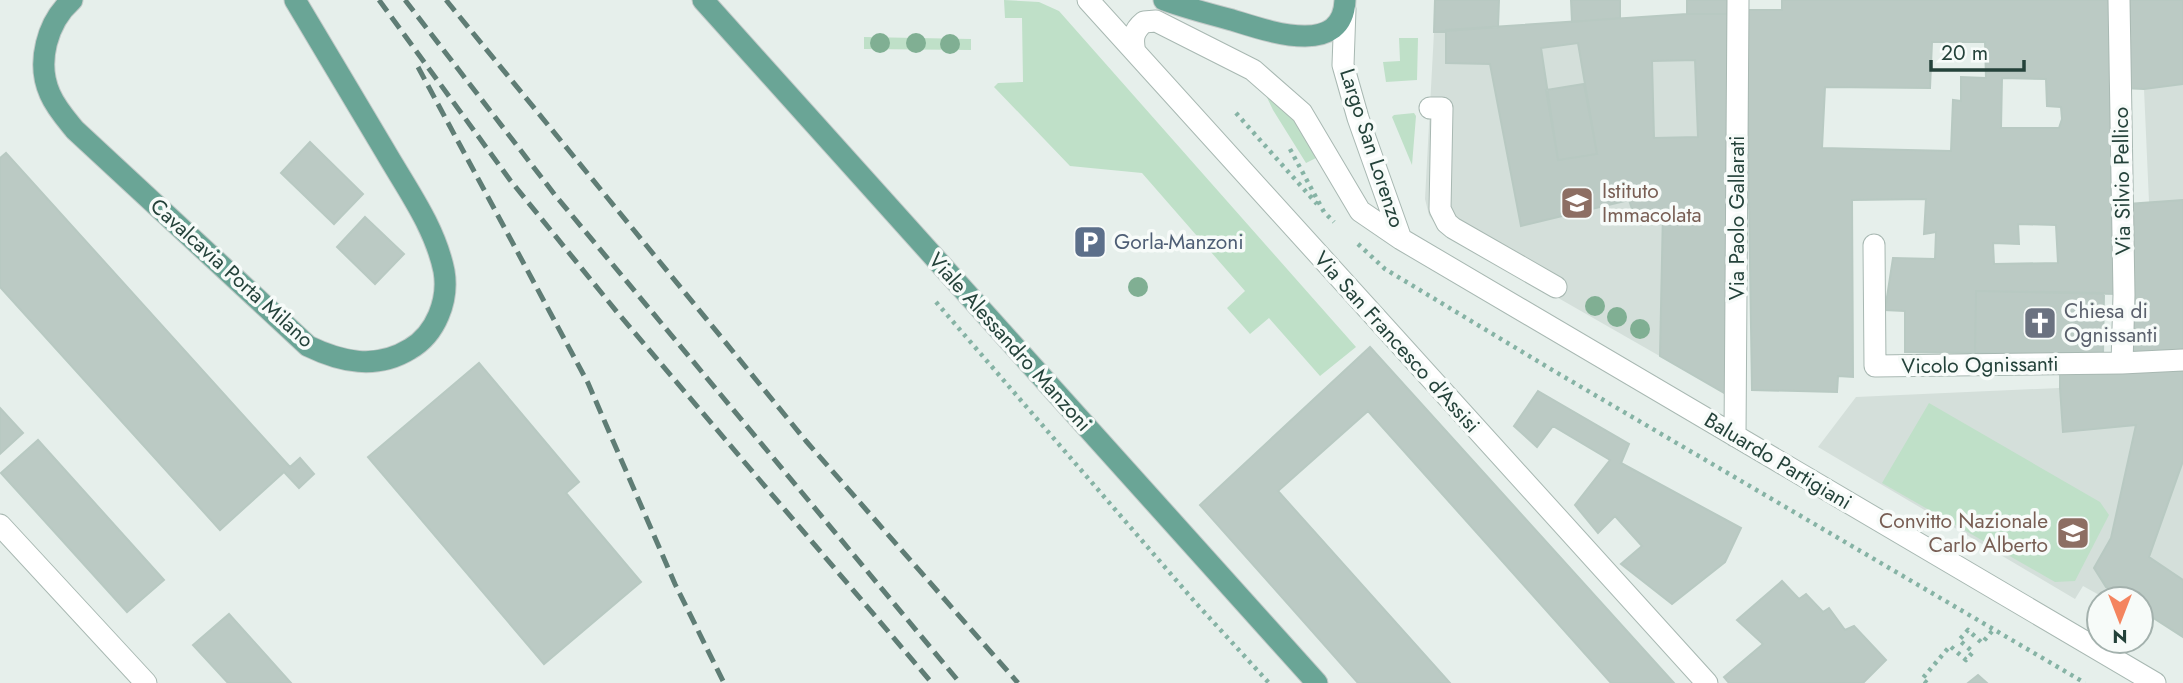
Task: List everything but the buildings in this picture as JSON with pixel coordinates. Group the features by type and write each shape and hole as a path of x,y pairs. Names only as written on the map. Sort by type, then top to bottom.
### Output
{"main road":[{"name":"Cavalcavia Porta Milano","path":"72,0 52,25 45,48 44,64 48,92 58,110 75,130 308,346 342,360 380,360 411,349 437,320 443,302 444,270 425,219 295,0"},
{"name":"Viale Alessandro Manzoni","path":"704,0 1317,683"},
{"name":"Largo San Lorenzo","path":"1164,0 1272,33 1293,36 1329,30 1340,22 1345,4"}],"street":[{"name":"Via San Francesco d'Assisi","path":"1088,0 1707,683"},
{"name":"Via Paolo Gallarati","path":"1735,436 1738,0"},
{"name":"Via Silvio Pellico","path":"2119,0 2124,295 2122,363"},
{"name":"Largo San Lorenzo","path":"1345,4 1343,65 1358,118 1401,239"},
{"name":"Largo San Lorenzo","path":"1135,52 1135,32 1144,22 1156,21 1253,70 1302,113 1360,211 1401,239"},
{"path":"1430,108 1442,108 1440,209 1447,223 1556,288"},
{"name":"Baluardo Partigiani","path":"1401,239 2155,683"},
{"name":"Vicolo Ognissanti","path":"1874,245 1875,366 2122,363"},
{"path":"2122,363 2183,360"},
{"path":"0,525 146,683"}],"path":[{"path":"1236,113 1324,212"},
{"name":"Baluardo Partigiani","path":"1385,269 1565,378 2085,683"},
{"name":"Viale Alessandro Manzoni","path":"928,293 1182,587 1269,683"},
{"path":"1927,683 1922,679 1950,646 1966,660 1973,652 1959,640 1968,630 1982,643 1993,630"}],"shaded area":[{"name":"Istituto Immacolata","path":"1687,14 1730,14 1726,394 1445,230 1429,215 1425,199 1434,32"},
{"path":"2183,84 2183,352 2128,204 2149,202 2144,89"},
{"name":"Convitto Nazionale Carlo Alberto","path":"2183,367 2183,637 2155,619 2155,585 2085,585 2075,599 1818,447 1856,397 2059,388 2060,372"}],"green space":[{"path":"1004,0 1039,2 1059,11 1356,347 1320,376 1269,318 1250,334 1227,308 1245,291 1142,173 1070,166 994,87 998,83 1023,82 1022,18 1005,18"},
{"path":"864,37 971,39 971,50 864,49"},
{"path":"1399,38 1418,38 1417,80 1386,82 1383,62 1400,61"},
{"path":"1263,89 1294,120 1316,158 1306,163"},
{"path":"1414,113 1416,116 1412,165 1392,117"},
{"path":"1929,403 2100,502 2109,515 2075,581 2055,582 1882,483"}],"railway":[{"path":"379,0 510,180 617,312 932,683"},
{"path":"405,0 555,195 960,683"},
{"path":"446,0 806,441 1018,683"},
{"path":"418,67 588,383 675,584 724,683"}],"place":[{"name":"Istituto Immacolata","path":"1577,203"},
{"name":"Gorla-Manzoni","path":"1090,242"},
{"name":"Chiesa di Ognissanti","path":"2040,323"},
{"name":"Convitto Nazionale Carlo Alberto","path":"2073,533"}]}
